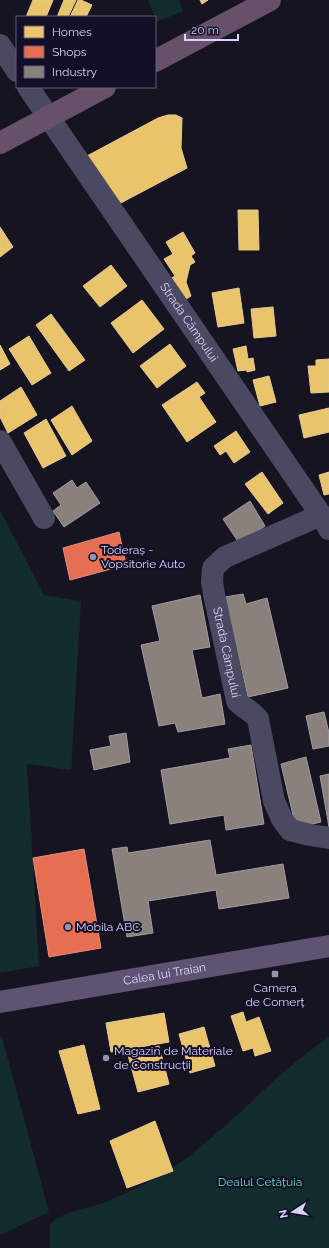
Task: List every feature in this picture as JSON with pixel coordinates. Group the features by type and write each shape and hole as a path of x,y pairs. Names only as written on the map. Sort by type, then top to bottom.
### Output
{"highway":[{"path":"156,59 270,0"},
{"path":"0,143 103,88"}],"main road":[{"name":"Calea lui Traian","path":"0,1002 329,946"}],"street":[{"path":"0,44 16,69"},
{"name":"Strada Câmpului","path":"29,88 325,522 259,541 225,557 213,568 212,582 237,701 258,719 274,801 282,819 290,830 329,838"},
{"path":"0,441 44,518"}],"green space":[{"path":"148,0 179,0 183,11 157,22 156,16 155,16"},
{"path":"0,510 44,595 81,601 71,770 27,764 39,966 0,973"},
{"path":"0,1037 2,1037 49,1212 0,1235"},
{"name":"Dealul Cetățuia","path":"329,1037 329,1248 50,1248 50,1224 68,1213 103,1203 123,1195 181,1162 218,1132 290,1066"}],"building: Homes":[{"path":"33,0 53,0 46,16 26,16"},
{"path":"64,0 76,0 68,16 57,16"},
{"path":"78,0 92,5 86,16 70,16"},
{"path":"200,0 208,0 202,4"},
{"path":"168,115 176,115 182,118 181,148 187,168 117,205 85,157 158,118"},
{"path":"238,210 258,210 259,250 239,250"},
{"path":"0,227 13,247 0,257"},
{"path":"183,232 195,253 191,256 195,262 190,265 186,282 191,296 183,301 168,280 175,276 164,259 173,254 166,242"},
{"path":"111,265 127,286 100,307 83,286"},
{"path":"239,288 244,323 218,327 212,293"},
{"path":"142,300 164,329 133,353 111,323"},
{"path":"273,307 276,336 254,338 251,309"},
{"path":"51,314 85,360 69,371 36,325"},
{"path":"29,336 51,373 32,385 9,349"},
{"path":"170,344 186,366 157,388 140,366"},
{"path":"0,345 10,364 0,370"},
{"path":"246,346 248,359 253,358 255,370 247,372 247,370 238,371 233,349"},
{"path":"329,359 329,392 311,393 308,366 316,366 316,360"},
{"path":"269,376 276,402 260,406 253,380"},
{"path":"197,382 205,393 199,397 216,422 187,442 162,405"},
{"path":"21,387 37,415 8,433 0,417 0,401"},
{"path":"72,406 92,441 72,455 51,420"},
{"path":"329,408 329,432 304,438 299,415"},
{"path":"46,419 66,456 43,468 24,433"},
{"path":"236,431 250,452 234,463 226,451 220,455 214,446"},
{"path":"262,472 283,503 268,514 245,484"},
{"path":"329,472 329,494 324,495 319,475"},
{"path":"243,1012 246,1022 259,1017 271,1051 255,1056 253,1048 243,1051 231,1016"},
{"path":"164,1013 169,1042 111,1052 106,1023"},
{"path":"204,1027 215,1066 190,1073 179,1034"},
{"path":"84,1045 100,1109 78,1114 59,1051"},
{"path":"159,1046 169,1084 138,1092 128,1055"},
{"path":"155,1121 173,1171 127,1188 110,1141"}],"building: Shops":[{"path":"119,532 126,565 70,580 63,548"},
{"path":"84,849 101,948 49,957 33,858"}],"building: Industry":[{"path":"72,480 77,488 86,482 100,503 64,527 53,511 61,505 53,493"},
{"path":"250,501 265,526 239,543 223,519"},
{"path":"243,594 246,604 267,598 288,688 248,697 225,597"},
{"path":"200,595 210,647 192,650 202,698 220,694 225,724 178,732 175,723 159,726 141,645 160,641 152,606"},
{"path":"324,712 329,733 329,746 313,749 306,716"},
{"path":"126,733 130,762 94,770 90,750 111,746 109,736"},
{"path":"251,745 264,824 226,830 224,815 170,824 161,770 230,758 228,749"},
{"path":"306,757 321,822 296,828 281,764"},
{"path":"329,774 329,827 320,776"},
{"path":"210,840 216,875 283,864 289,898 219,909 216,890 148,901 153,933 127,937 112,849 127,847 128,853"}],"place":[{"name":"Toderaș - Vopsitorie Auto","path":"93,557"},
{"name":"Mobila ABC","path":"68,927"},
{"name":"Camera de Comerț","path":"275,974"},
{"name":"Magazin de Materiale de Construcții","path":"106,1058"}]}
